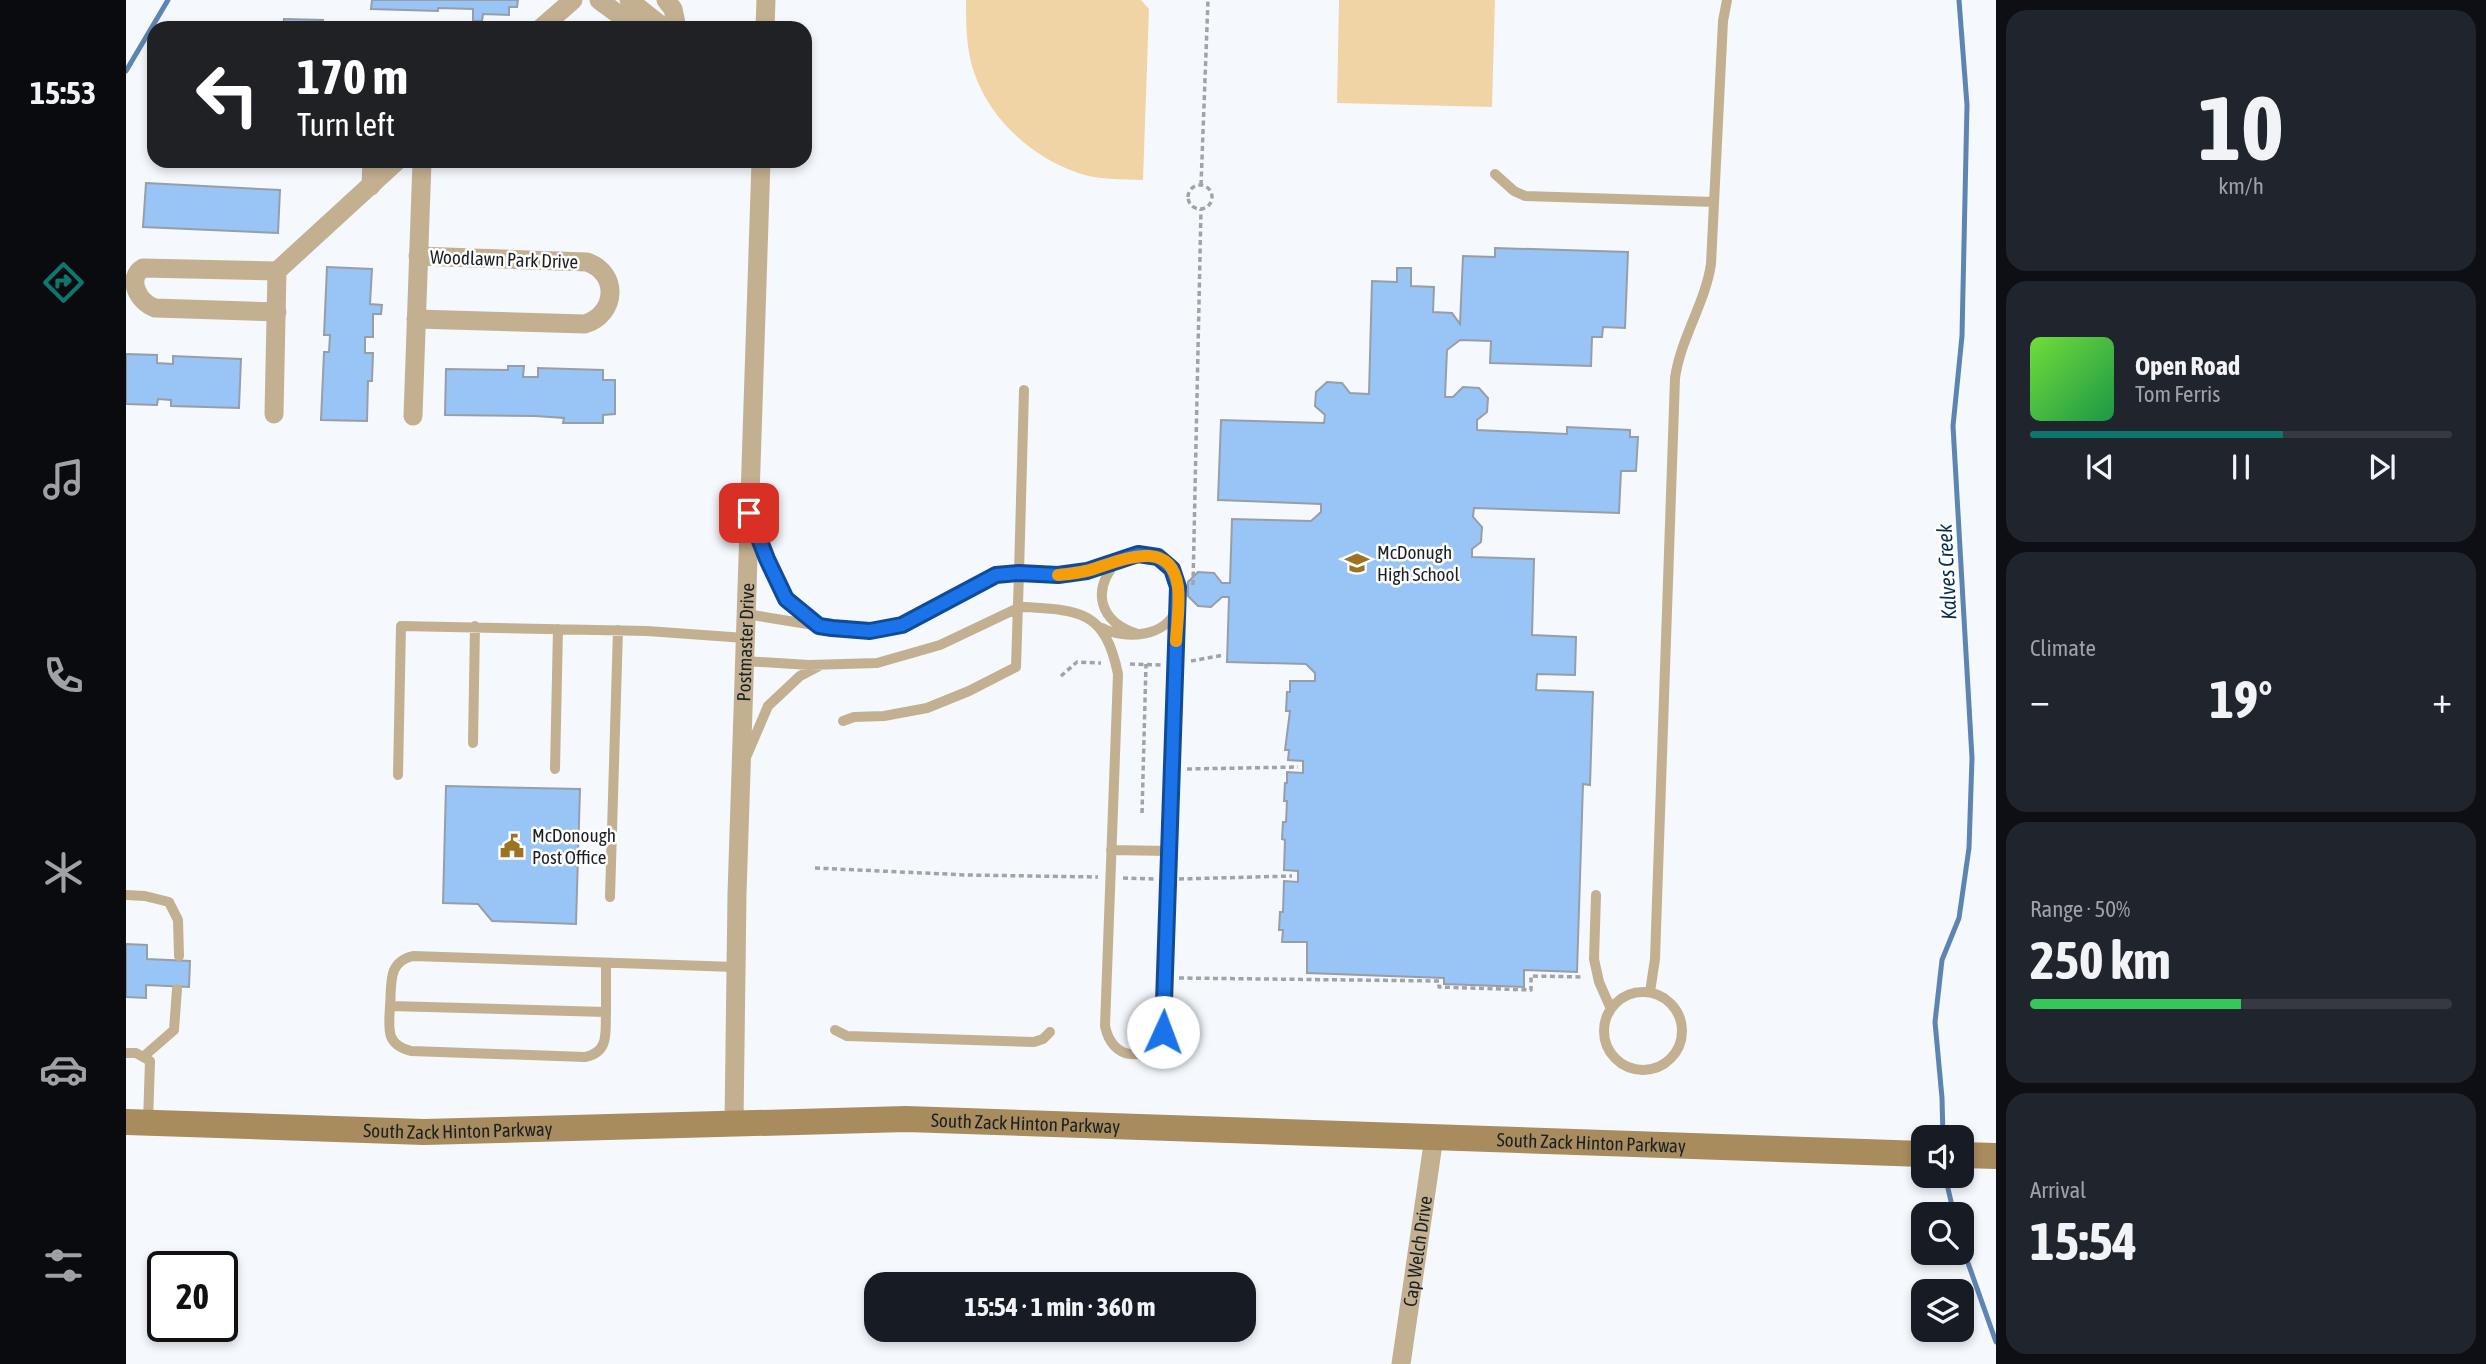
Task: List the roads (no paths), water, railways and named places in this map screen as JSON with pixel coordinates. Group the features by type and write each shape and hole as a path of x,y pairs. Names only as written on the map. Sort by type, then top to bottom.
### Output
{"main road":[{"name":"South Zack Hinton Parkway","path":"137,1122 424,1132 906,1119 1911,1154"},
{"path":"1974,1155 1996,1156"}],"street":[{"path":"549,21 573,0"},
{"path":"599,0 628,21"},
{"path":"629,0 655,21"},
{"path":"666,0 673,9 676,21"},
{"path":"765,21 766,0"},
{"path":"371,186 372,168"},
{"path":"277,312 158,308 137,297 131,278 136,271 143,268 277,271 390,168"},
{"name":"Woodlawn Park Drive","path":"413,416 422,168"},
{"name":"Postmaster Drive","path":"734,1124 744,662 761,168"},
{"name":"Woodlawn Park Drive","path":"416,319 583,324 594,321 603,314 611,293 603,271 594,264 582,261 418,256"},
{"path":"274,414 277,271"},
{"name":"Cap Welch Drive","path":"1401,1364 1434,1137"}],"lane":[{"path":"1650,992 1655,959 1675,378 1683,342 1709,280 1723,21 1727,0"},
{"path":"1495,174 1524,196 1714,202"},
{"path":"843,721 855,717 884,716 927,708 1016,667 1024,390"},
{"path":"749,513 786,599 819,626"},
{"path":"746,614 870,631 902,625 996,575 1058,575 1087,571 1117,560 1138,554 1158,557 1172,569 1178,587 1163,1032 1157,1045 1146,1053 1132,1054 1118,1050 1108,1040 1105,1026 1118,674 1102,590 1104,579 1117,560"},
{"path":"744,662 877,663 940,645 1023,607 1071,610 1109,632 1138,635 1154,631 1174,618 1177,607"},
{"path":"1104,607 1117,625 1138,635"},
{"path":"398,775 401,626 647,631 745,638"},
{"path":"473,743 475,626"},
{"path":"1098,626 1112,645"},
{"path":"555,769 558,629"},
{"path":"610,897 618,631"},
{"path":"741,771 768,706 800,676 822,664"},
{"path":"1111,850 1169,851"},
{"path":"126,895 169,902 178,920 178,956"},
{"path":"1596,895 1594,959 1611,1009"},
{"path":"606,963 604,1042 594,1055 585,1057 411,1051 392,1041 392,977 396,964 403,958 413,956 736,967"},
{"path":"143,1057 174,1030 177,989"},
{"path":"1650,992 1662,996 1679,1014 1682,1038 1678,1050 1660,1067 1648,1070 1633,1069 1614,1057 1605,1037 1605,1022 1611,1009 1628,995 1650,992"},
{"path":"390,1006 606,1012"},
{"path":"835,1030 848,1036 1034,1042 1043,1039 1050,1032"},
{"path":"126,1053 136,1053 150,1061 137,1122"}],"waterway":[{"path":"156,21 168,0"},
{"name":"Kalves Creek","path":"1943,1125 1935,1022 1942,960 1959,918 1969,848 1972,758 1953,426 1962,336 1967,105 1959,0"},
{"path":"126,71 147,36"},
{"name":"Kalves Creek","path":"1948,1188 1951,1202"},
{"name":"Kalves Creek","path":"1969,1265 1996,1342"}],"place":[{"name":"McDonugh High School","path":"1357,563"},
{"name":"McDonough Post Office","path":"512,846"}]}
